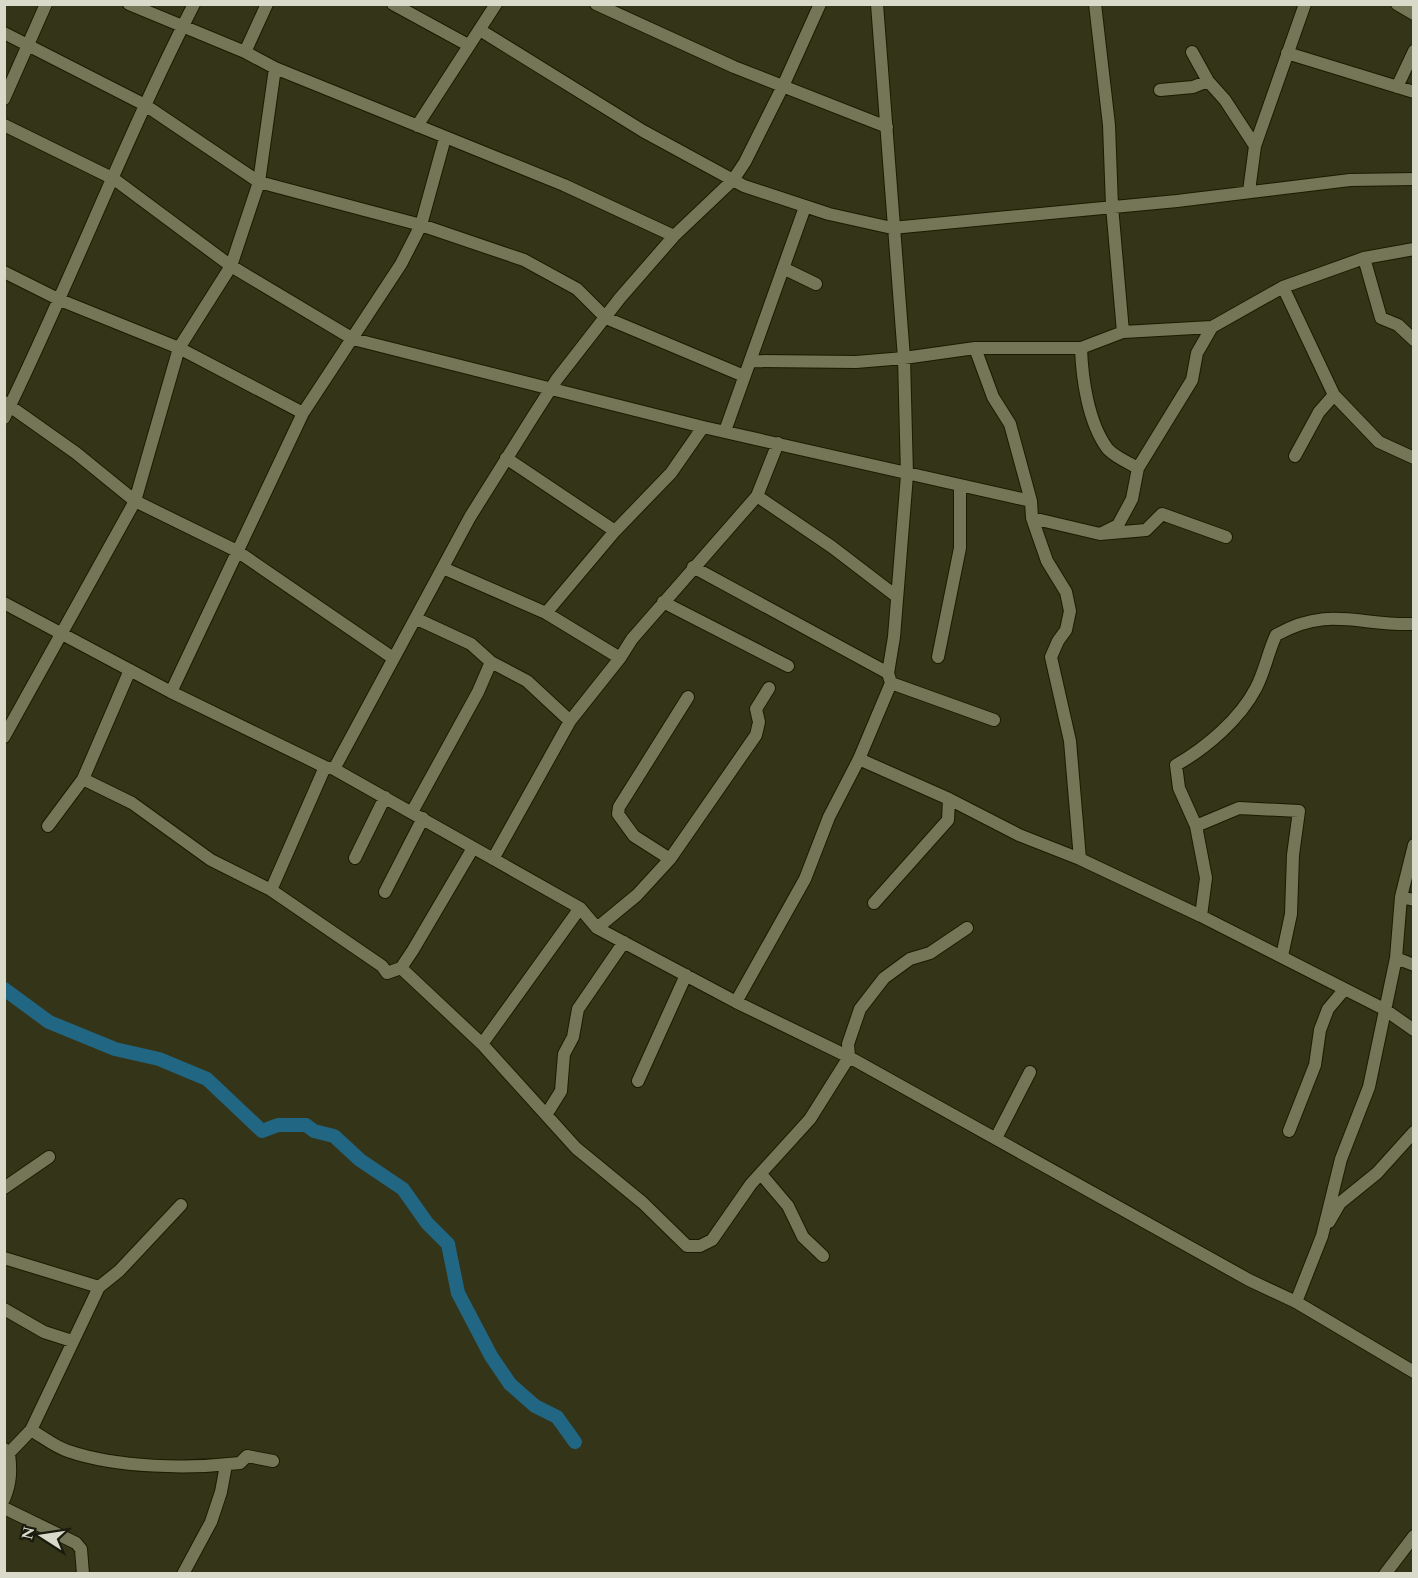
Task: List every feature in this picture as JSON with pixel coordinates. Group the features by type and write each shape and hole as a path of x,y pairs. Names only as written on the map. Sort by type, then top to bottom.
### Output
{"street":[{"path":"4,99 46,4"},
{"path":"129,4 182,28 245,52 275,68 564,185 674,236"},
{"path":"4,418 8,404 60,300 145,105 194,4"},
{"path":"245,52 267,4"},
{"path":"393,4 468,45"},
{"path":"417,126 496,4"},
{"path":"596,4 783,86 887,127"},
{"path":"271,890 329,768 417,619 443,567 506,458 550,390 606,318 674,236 733,180 745,162 783,86 820,4"},
{"path":"736,1002 805,879 829,817 859,759 890,678 896,596 903,547 907,475 904,358 892,228 877,4"},
{"path":"1095,4 1109,125 1112,206 1123,332"},
{"path":"1249,192 1255,146 1305,4"},
{"path":"1397,4 1413,14"},
{"path":"480,30 644,132 733,180 805,207 892,228 1350,180 1413,179"},
{"path":"4,33 145,105 260,182 421,225 524,260 577,289 606,318 744,376"},
{"path":"1397,87 1413,51"},
{"path":"1192,52 1208,81 1225,100 1255,146"},
{"path":"1287,54 1413,92"},
{"path":"4,737 135,501 179,348 231,266 260,182 275,68"},
{"path":"1160,90 1193,87 1208,81"},
{"path":"4,125 114,179 231,266 352,339 702,427 907,475 1031,501"},
{"path":"171,692 303,413 401,264 421,225 446,138"},
{"path":"725,431 805,207"},
{"path":"750,360 856,362 975,348 1082,348 1123,332 1212,327 1283,287 1364,258 1413,249"},
{"path":"1364,258 1381,318 1398,325 1413,340"},
{"path":"783,268 816,284"},
{"path":"4,272 60,300 179,348 303,413"},
{"path":"1283,287 1334,395 1378,442 1413,458"},
{"path":"1100,534 1118,525 1132,499 1138,468 1192,380 1197,353 1212,327"},
{"path":"975,348 993,397 1010,424 1031,501 1032,518 1047,561 1066,592 1070,611 1066,630 1051,657 1070,741 1080,859"},
{"path":"1082,348 1088,397 1102,437 1108,449 1138,468"},
{"path":"1295,456 1319,412 1334,395"},
{"path":"8,404 76,453 135,501 237,551 393,658"},
{"path":"546,613 615,531 671,473 702,427"},
{"path":"494,859 570,721 620,658 632,639 757,496 778,444"},
{"path":"506,458 615,531"},
{"path":"938,657 960,548 960,486"},
{"path":"757,496 832,547 896,596"},
{"path":"1032,518 1100,534 1146,530 1162,514 1226,537"},
{"path":"443,567 546,613 620,658"},
{"path":"693,567 890,678 993,720"},
{"path":"663,602 789,666"},
{"path":"4,603 171,692 385,797 580,908 597,928 736,1002 849,1058 1249,1280 1296,1302 1413,1372"},
{"path":"1201,916 1206,888 1196,826 1179,788 1176,765 1197,753 1240,710 1256,689 1276,635 1301,622 1321,617 1413,624"},
{"path":"417,619 471,644 491,662 527,681 570,721"},
{"path":"1396,624 1413,635"},
{"path":"385,892 417,815 491,662"},
{"path":"48,826 83,779 130,670"},
{"path":"597,928 637,896 669,860 756,735 759,722 756,709 769,688"},
{"path":"669,860 634,836 618,814 619,807 688,697"},
{"path":"859,759 949,799 1019,835 1080,859 1201,916 1384,1009 1413,1030"},
{"path":"83,779 132,803 211,860 271,890 382,966 387,973 401,968 473,848"},
{"path":"355,858 385,797"},
{"path":"874,903 948,820 949,799"},
{"path":"1196,826 1239,808 1299,811 1293,855 1291,914 1282,956"},
{"path":"1322,1236 1341,1159 1369,1087 1407,898 1413,845"},
{"path":"482,1044 580,908"},
{"path":"401,968 482,1044 576,1148 643,1203 687,1246 699,1246 712,1240 761,1174 810,1119 849,1058 848,1044 860,1009 884,978 910,959 930,953 966,927"},
{"path":"546,1115 561,1091 564,1054 573,1037 578,1009 624,942"},
{"path":"1396,958 1413,965"},
{"path":"638,1081 686,975"},
{"path":"1289,1131 1315,1065 1320,1030 1328,1009 1344,990"},
{"path":"996,1138 1030,1072"},
{"path":"1296,1302 1322,1236 1340,1203 1377,1173 1413,1132"},
{"path":"4,1188 49,1157"},
{"path":"761,1174 788,1206 803,1238 822,1257"},
{"path":"4,1499 9,1487 11,1469 7,1451 31,1430 99,1287 119,1271 181,1205"},
{"path":"4,1258 99,1287"},
{"path":"4,1309 44,1332 72,1341"},
{"path":"31,1430 66,1451 98,1458 165,1466 226,1465 240,1463 248,1456 273,1461"},
{"path":"183,1574 212,1522 226,1465"},
{"path":"4,1508 76,1543 81,1549 83,1574"},
{"path":"1385,1574 1413,1536"}],"waterway":[{"path":"4,989 49,1022 115,1049 159,1059 207,1079 262,1131 278,1125 306,1125 314,1131 334,1136 360,1160 403,1189 427,1223 448,1244 458,1293 491,1356 510,1384 535,1406 557,1417 575,1442"}]}
